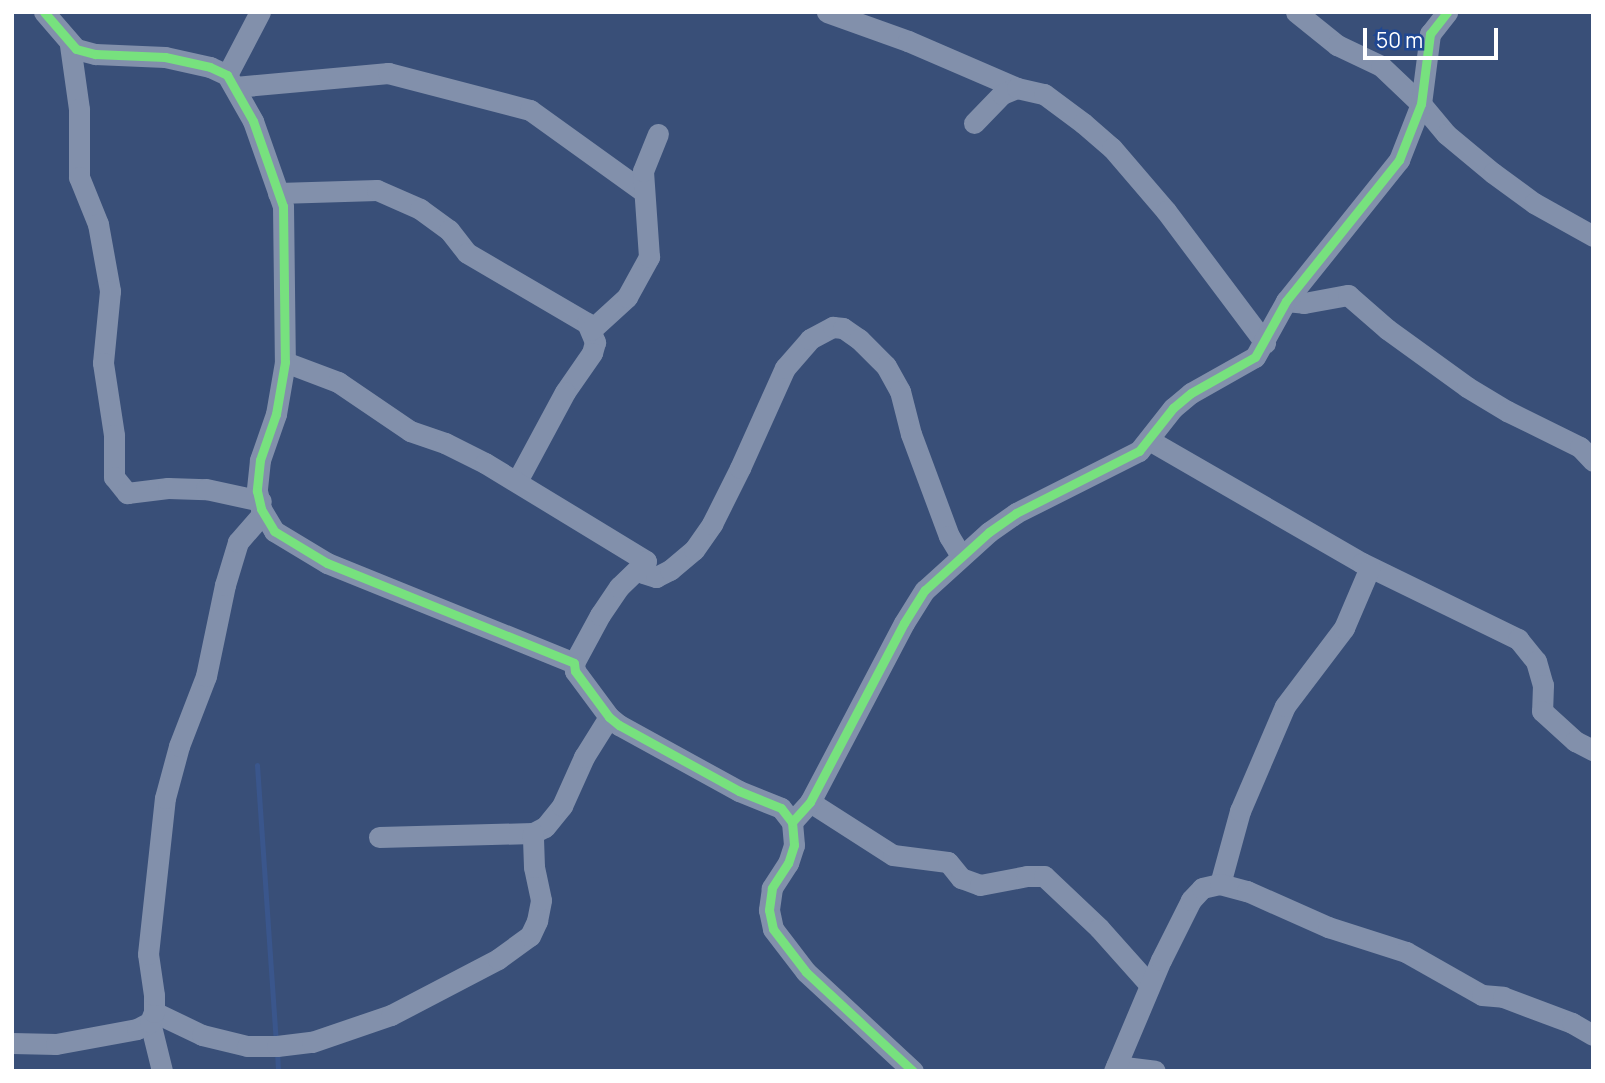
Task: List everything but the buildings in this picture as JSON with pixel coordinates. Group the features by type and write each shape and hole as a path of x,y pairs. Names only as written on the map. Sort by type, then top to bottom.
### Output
{"street":[{"path":"44,12 70,46 79,109 79,177 98,224 110,291 103,363 114,435 114,477 127,493 168,488 206,489 262,507"},
{"path":"231,81 260,12"},
{"path":"827,12 908,41 1017,88 1044,94 1112,148 1166,211 1265,343"},
{"path":"1296,12 1336,45 1381,66 1421,104 1446,134 1493,173 1534,203 1593,236"},
{"path":"792,822 810,803 904,623 925,590 961,556 1016,513 1139,451 1173,408 1191,393 1255,357 1286,301 1399,160 1421,104 1430,34 1447,12"},
{"path":"70,46 95,54 165,57 210,67 231,81 253,121 283,206 285,362 276,414 260,460 257,491 274,531 327,563 575,663"},
{"path":"231,81 388,73 530,110 644,192"},
{"path":"974,123 1002,94 1017,88"},
{"path":"591,330 627,297 649,257 643,171 657,134"},
{"path":"278,193 377,190 420,209 449,230 467,253 574,315 591,330 595,342 592,353 565,392 517,481"},
{"path":"1286,301 1304,303 1348,295 1387,329 1467,387 1507,411 1580,447 1593,461"},
{"path":"646,561 642,573 656,576 670,570 694,550 712,524 785,368 810,339 833,327 843,328 859,339 886,366 900,391 911,434 949,536 961,556"},
{"path":"285,362 338,382 410,432 445,443 517,481 646,561"},
{"path":"1149,440 1370,567 1518,639 1536,662 1543,685 1542,711 1575,741 1593,750"},
{"path":"162,1071 152,1017 148,954 165,798 179,746 206,676 225,585 238,542 262,507"},
{"path":"646,561 619,587 600,615 575,663 575,671 609,717 739,791 781,808 792,822 791,854 772,888 769,909 773,929 806,972 913,1071"},
{"path":"1220,884 1240,811 1285,706 1343,628 1370,567"},
{"path":"379,837 533,834 545,827 572,791 584,757 609,717"},
{"path":"810,803 893,855 948,862 961,878 980,885 1027,876 1044,876 1099,928 1150,985"},
{"path":"152,1017 202,1035 247,1046 277,1046 312,1042 391,1015 498,959 530,936 537,922 541,900 534,867 533,834"},
{"path":"1155,1071 1115,1068 1150,985 1191,900 1202,888 1220,884 1247,891 1328,927 1406,952 1482,995 1503,997 1572,1023 1593,1035"},
{"path":"12,1043 56,1044 137,1029 152,1017"}],"waterway":[{"path":"257,765 276,1042"},
{"path":"277,1051 278,1071"}],"cycle path":[{"path":"44,12 76,49 95,54 165,57 210,67 227,75 253,121 283,206 285,362 276,414 260,460 257,491 261,509 274,531 327,563 574,663 575,671 609,717 619,725 739,791 781,808 792,822 794,845 788,863 772,888 769,910 773,929 806,972 913,1071"},
{"path":"792,822 810,802 904,623 925,590 989,532 1016,513 1139,451 1173,408 1191,393 1255,357 1286,301 1399,160 1421,104 1430,34 1447,12"}]}
